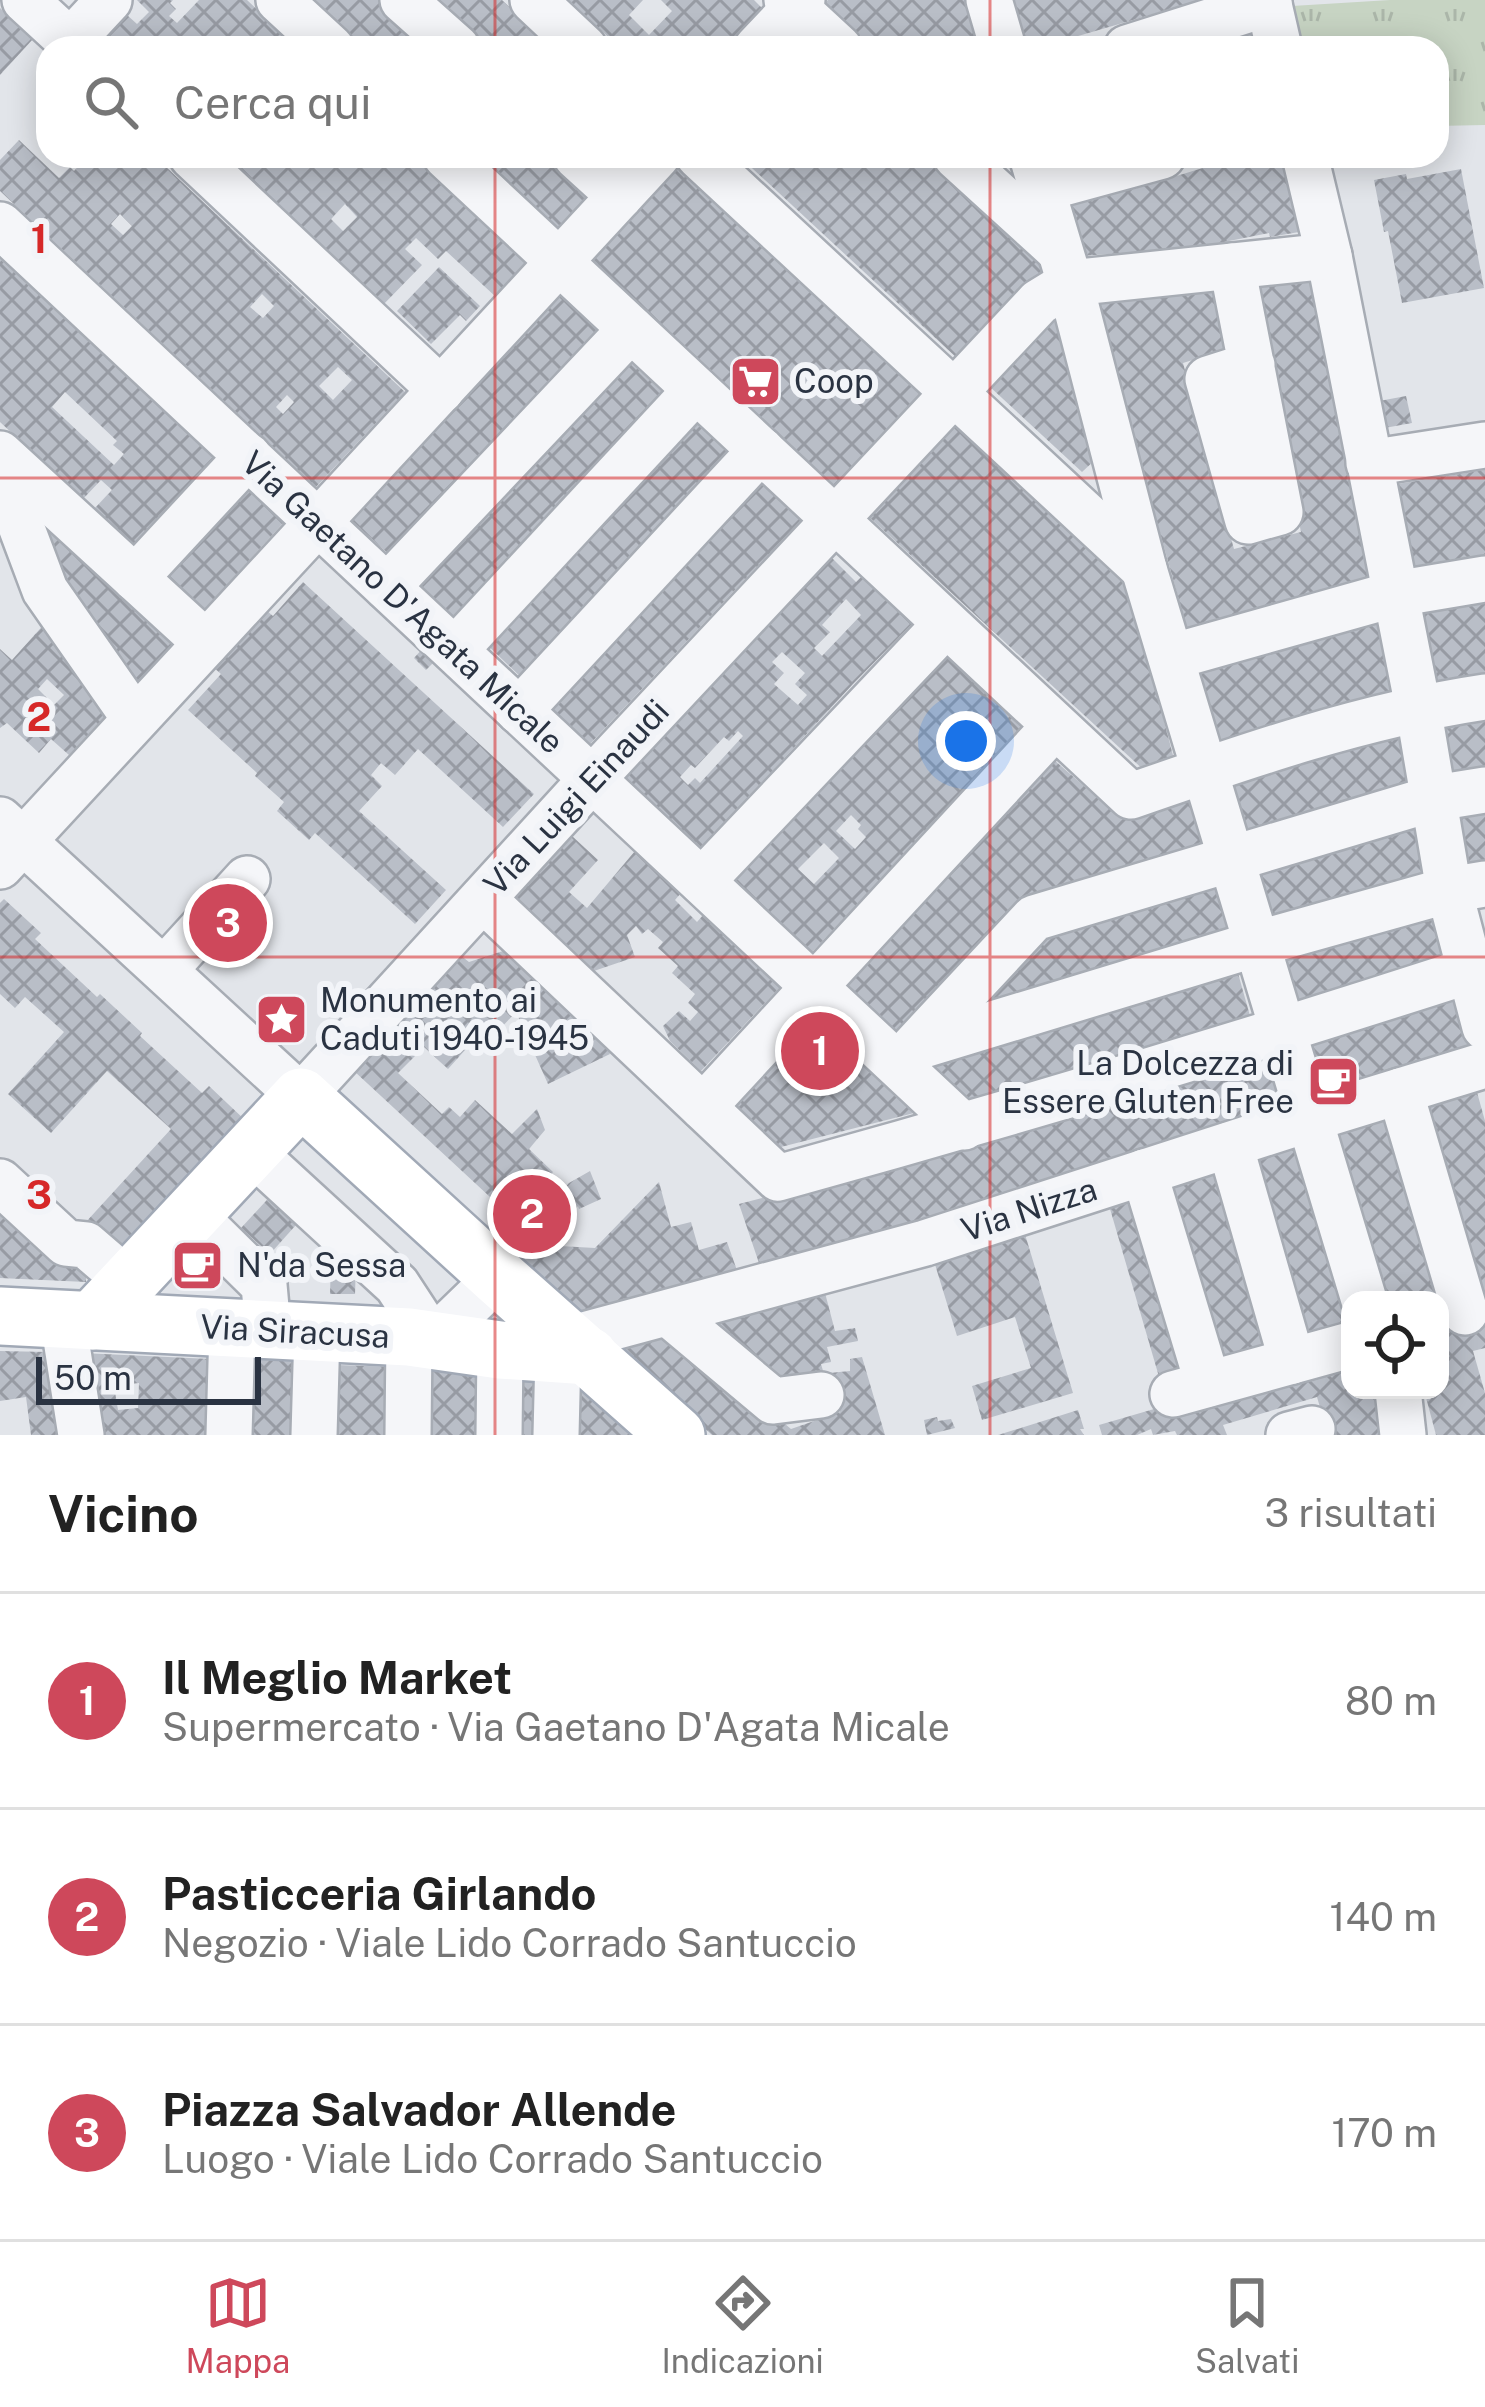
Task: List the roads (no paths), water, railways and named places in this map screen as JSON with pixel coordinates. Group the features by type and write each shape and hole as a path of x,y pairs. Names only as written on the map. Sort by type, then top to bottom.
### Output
{"main road":[{"name":"Via Luigi Einaudi","path":"94,1308 192,1214 302,1097"},
{"path":"302,1097 572,1350 676,1435"},
{"name":"Via Siracusa","path":"0,1316 94,1308 272,1330 421,1339 500,1350 572,1350"}],"street":[{"path":"25,0 63,36"},
{"path":"80,36 109,0"},
{"path":"279,0 318,36"},
{"path":"404,0 444,36"},
{"path":"533,0 571,36"},
{"path":"989,0 1000,36"},
{"path":"767,36 795,2 828,36"},
{"path":"1174,36 1268,2 1276,36"},
{"path":"205,168 441,390"},
{"path":"459,168 1131,796 1418,707 1485,697"},
{"path":"589,168 620,196"},
{"path":"302,1097 164,970 7,842 135,719 647,168"},
{"path":"712,168 1144,569"},
{"path":"968,168 1064,266 1232,266 1329,256"},
{"path":"1074,168 1037,173 1144,569 1361,1291"},
{"path":"1308,168 1435,798 1467,887 1484,1059"},
{"name":"Via Gaetano D'Agata Micale","path":"0,225 815,988 903,1055 964,1127"},
{"name":"Via Luigi Einaudi","path":"302,1097 592,778 1039,302 1064,266"},
{"path":"1232,266 1280,512 1248,521"},
{"path":"387,587 631,329"},
{"path":"455,650 696,390"},
{"path":"1369,464 1485,445"},
{"path":"519,710 761,450"},
{"path":"134,578 248,456"},
{"path":"4,458 206,643"},
{"path":"4,458 7,489 45,590 135,719"},
{"path":"1171,658 1395,594 1485,579"},
{"path":"701,881 946,624"},
{"path":"703,1107 1055,726"},
{"path":"903,1055 1034,918 1435,798 1485,790"},
{"path":"164,970 247,879"},
{"path":"903,1055 1256,944 1467,887"},
{"path":"483,898 778,1178 964,1127 1477,970"},
{"name":"Via Nizza","path":"572,1350 668,1313 925,1243 1400,1091 1484,1059"},
{"path":"1400,1091 1463,1313"},
{"path":"1230,1144 1292,1361"},
{"path":"251,1151 397,1285 421,1339 408,1435"},
{"path":"1144,1172 1191,1389 1341,1347"},
{"path":"0,1182 66,1243 86,1245 94,1308 81,1435"},
{"path":"192,1214 264,1285 272,1330 314,1435"},
{"path":"421,1339 498,1277"},
{"path":"668,1313 772,1401 821,1395"},
{"path":"229,1435 272,1330"},
{"path":"499,1435 500,1350"},
{"path":"556,1435 572,1350"},
{"path":"1399,1399 1403,1435"}],"place":[{"name":"Coop","path":"755,381"},
{"name":"Piazza Salvador Allende","path":"228,923"},
{"name":"Monumento ai Caduti 1940-1945","path":"281,1019"},
{"name":"Il Meglio Market","path":"820,1051"},
{"name":"La Dolcezza di Essere Gluten Free","path":"1333,1082"},
{"name":"Pasticceria Girlando","path":"532,1214"},
{"name":"N'da Sessa","path":"198,1265"}]}
